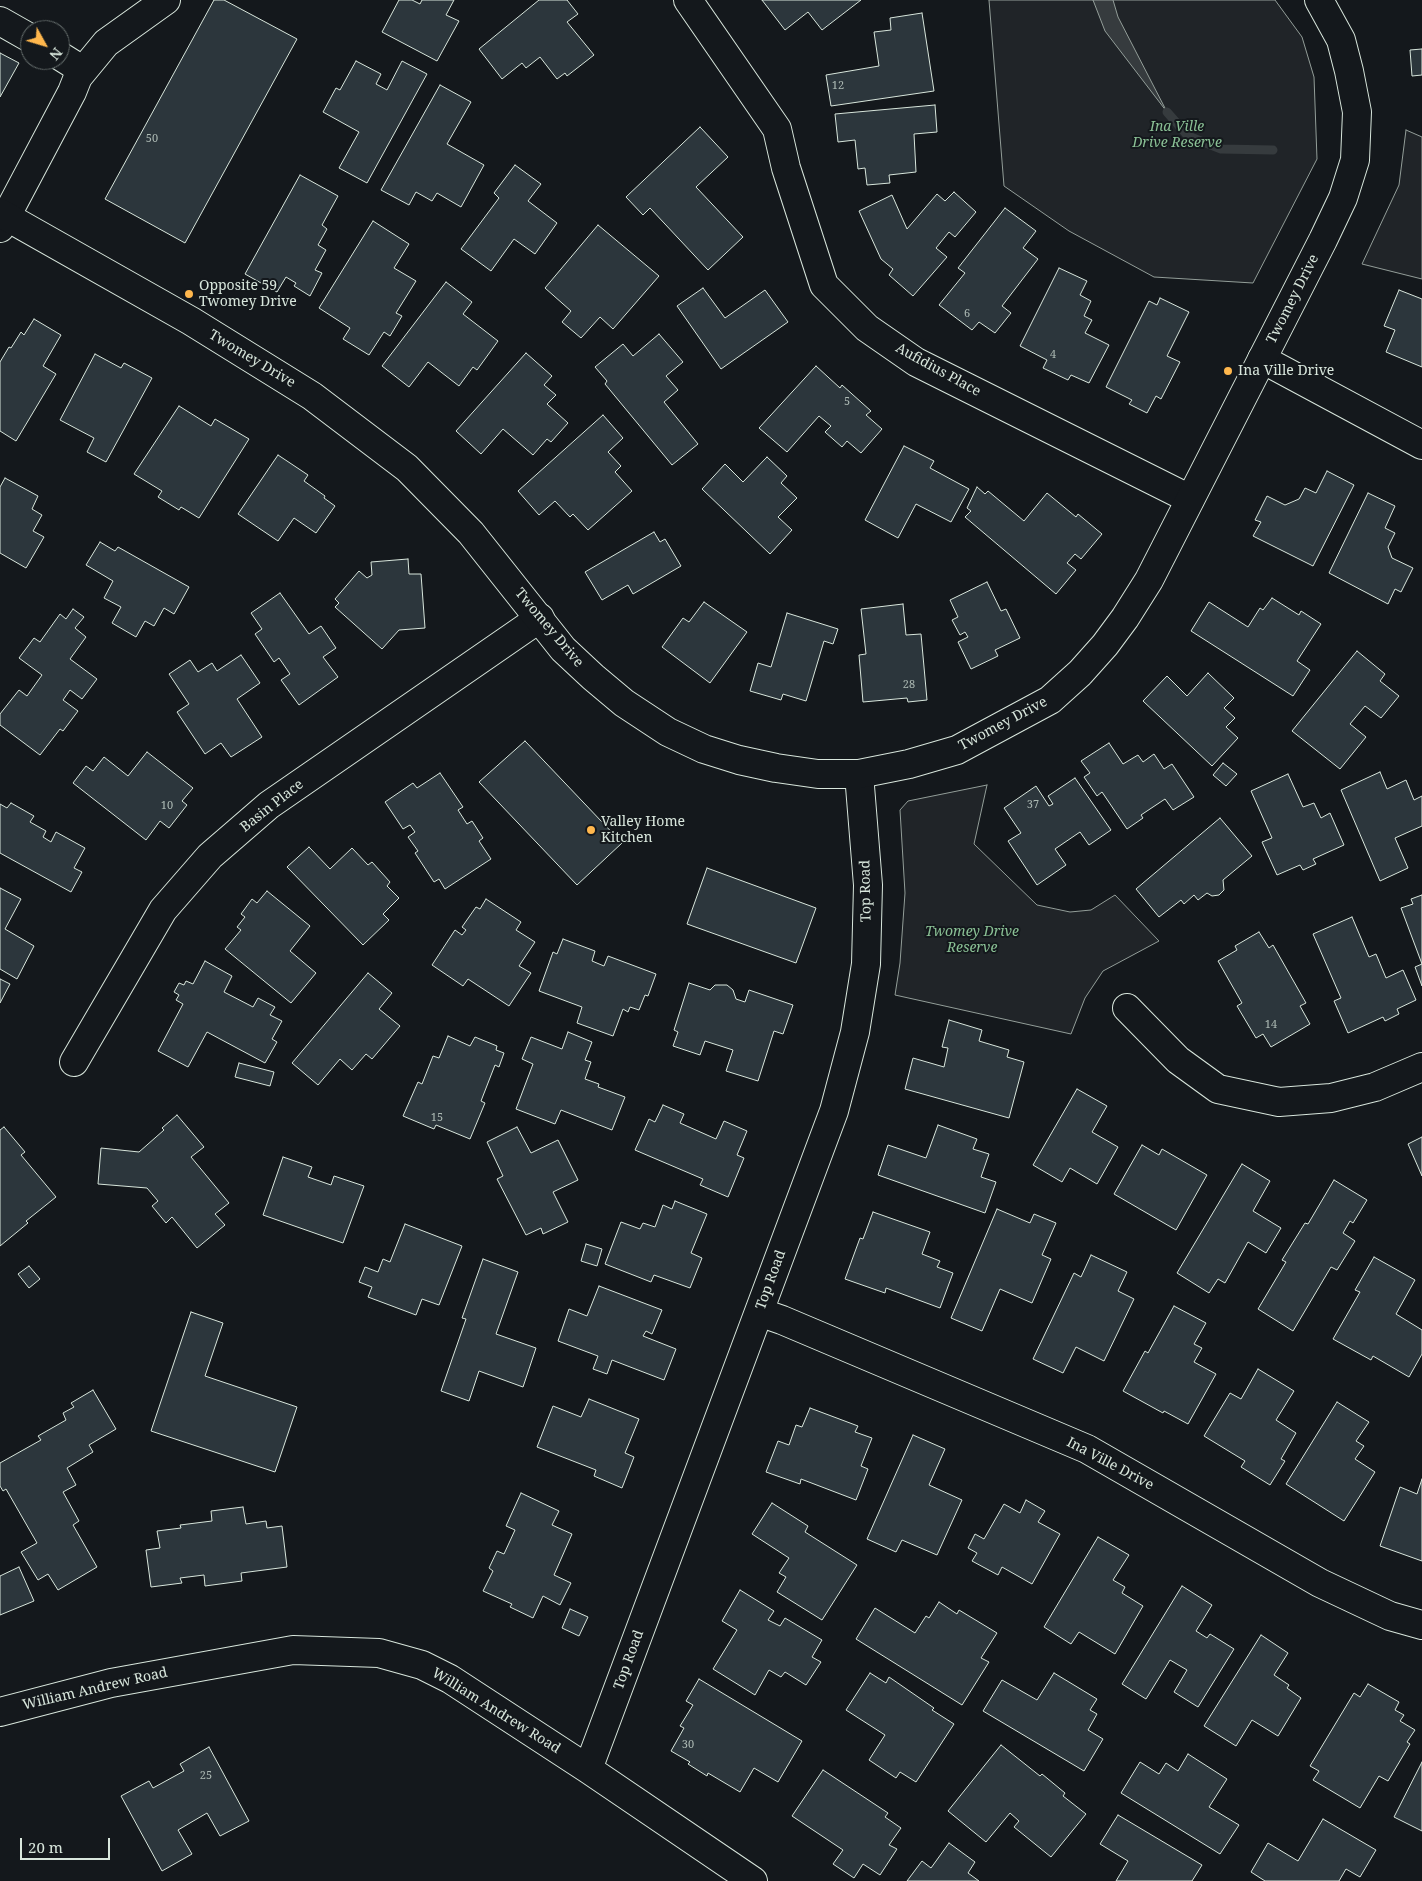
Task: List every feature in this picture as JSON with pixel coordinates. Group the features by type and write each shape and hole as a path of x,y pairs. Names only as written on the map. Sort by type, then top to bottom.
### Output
{"street":[{"path":"2,219 72,92 78,77 106,43 166,0"},
{"name":"Aufidius Place","path":"688,0 776,129 786,168 824,285 867,328 916,362 1190,499"},
{"name":"Twomey Drive","path":"2,219 191,321 312,396 407,468 471,533 563,649 592,678 624,703 668,732 704,749 739,760 818,774 860,774 909,764 957,750 1050,700 1080,674 1125,618 1148,580 1323,240 1343,198 1355,160 1357,112 1350,71 1341,40 1319,0"},
{"path":"0,21 20,32"},
{"path":"70,62 76,66 78,77"},
{"path":"1262,359 1422,445"},
{"name":"Basin Place","path":"74,1062 163,910 210,856 269,805 540,618"},
{"name":"Top Road","path":"588,1770 834,1111 855,1032 866,964 868,885 860,774"},
{"path":"1127,1008 1178,1060 1218,1089 1279,1102 1331,1098 1375,1087 1422,1067"},
{"name":"Ina Ville Drive","path":"759,1312 1087,1449 1320,1583 1390,1616 1422,1625"},
{"name":"William Andrew Road","path":"0,1712 111,1683 293,1650 378,1653 422,1665 450,1679 753,1881"}],"green space":[{"name":"Ina Ville Drive Reserve","path":"989,0 1275,0 1302,37 1314,77 1317,159 1253,283 1154,277 1069,231 1004,186"},
{"path":"1406,130 1422,137 1422,279 1362,264 1399,185"},
{"name":"Twomey Drive Reserve","path":"987,785 974,844 1037,905 1070,912 1091,910 1115,895 1159,941 1103,971 1085,998 1071,1034 895,995 900,963 905,893 900,810 908,801"}],"shaded area":[{"path":"1093,0 1113,0 1118,17 1167,112 1105,31"}],"building":[{"path":"214,0 224,0 297,39 185,243 105,199"},
{"path":"399,0 412,0 420,4 422,0 454,0 446,15 459,21 437,61 382,32"},
{"path":"539,0 567,0 578,14 567,22 594,55 567,76 565,73 557,79 540,57 526,68 522,63 502,79 479,49"},
{"path":"762,0 861,0 822,30 808,12 785,30"},
{"path":"922,13 934,91 831,106 826,75 879,66 874,32 891,30 890,18"},
{"path":"1422,49 1422,75 1412,76 1410,50"},
{"path":"0,53 19,63 0,97"},
{"path":"356,61 381,74 376,84 387,90 402,61 427,74 367,183 339,168 359,132 323,112 336,88 340,90"},
{"path":"440,85 471,102 447,144 484,165 461,207 437,193 432,201 416,192 409,205 381,190"},
{"path":"935,105 937,132 914,134 916,172 889,175 890,183 867,185 865,168 858,169 855,140 838,142 835,114"},
{"path":"700,127 728,157 696,187 743,237 708,270 650,208 643,215 626,197"},
{"path":"515,165 541,184 528,201 557,223 535,254 514,239 491,271 461,249 499,198 494,193"},
{"path":"300,175 338,196 322,225 327,229 318,245 326,250 315,270 322,273 310,296 294,286 296,283 286,277 277,292 245,274"},
{"path":"954,192 976,212 955,237 949,232 936,248 947,257 913,296 889,275 893,269 881,259 859,211 892,195 907,229 937,194 945,201"},
{"path":"1005,208 1036,231 1023,248 1038,259 1002,306 1011,313 995,333 979,322 972,330 939,305 965,273 958,268"},
{"path":"373,221 409,244 394,268 416,281 396,313 402,316 390,336 384,332 369,355 343,339 350,328 319,308"},
{"path":"598,225 659,276 613,329 600,317 581,338 562,322 571,311 545,288"},
{"path":"1059,268 1087,281 1080,295 1091,301 1084,316 1092,320 1085,333 1109,345 1089,383 1071,375 1068,380 1043,368 1047,360 1020,346"},
{"path":"446,282 472,302 463,314 498,341 477,370 473,367 459,386 428,362 409,387 382,366"},
{"path":"703,288 725,318 765,290 788,322 721,369 677,306"},
{"path":"1399,290 1422,299 1422,367 1386,352 1395,330 1384,326"},
{"path":"1160,298 1189,312 1167,356 1180,362 1161,399 1156,396 1147,413 1129,404 1132,400 1106,387 1149,301 1157,305"},
{"path":"34,319 61,335 43,366 56,374 16,441 0,431 0,362 9,347 11,348 21,332 24,335"},
{"path":"659,334 683,362 666,376 678,390 664,402 698,444 672,465 605,384 607,381 595,367 623,344 633,356"},
{"path":"526,353 552,376 544,385 556,395 547,404 568,423 551,442 547,439 533,455 503,429 481,454 456,431"},
{"path":"95,354 121,368 124,363 152,378 106,462 87,452 94,438 60,420"},
{"path":"816,366 840,388 842,385 871,411 866,415 882,429 861,453 847,441 842,447 825,432 831,426 819,416 787,452 759,428"},
{"path":"179,406 211,426 215,419 249,439 199,518 181,507 179,510 158,497 162,491 134,474"},
{"path":"603,415 623,438 608,452 621,466 615,472 632,491 588,530 573,514 570,517 555,501 539,515 518,491"},
{"path":"904,446 934,461 930,468 969,489 951,522 916,504 898,538 865,520"},
{"path":"278,455 308,475 304,481 325,496 324,498 335,506 316,533 294,518 278,541 238,514"},
{"path":"767,457 787,476 781,483 797,498 778,517 792,530 770,554 702,489 725,464 743,482"},
{"path":"1327,471 1354,485 1313,566 1253,536 1261,522 1255,520 1267,496 1285,505 1299,499 1305,488 1316,493"},
{"path":"5,478 38,496 32,509 42,515 33,531 44,537 26,568 0,553 0,487"},
{"path":"977,487 985,494 988,491 1024,521 1047,493 1076,517 1078,514 1102,534 1081,559 1075,554 1067,563 1076,570 1056,594 965,517 971,511 967,508"},
{"path":"1368,493 1395,506 1385,528 1395,533 1388,547 1392,558 1413,568 1401,592 1395,589 1388,604 1329,573"},
{"path":"654,532 660,542 665,539 681,566 633,594 628,585 602,600 585,572"},
{"path":"100,542 115,551 118,547 189,587 174,614 164,608 154,626 145,621 136,637 112,623 121,607 104,598 113,581 86,565"},
{"path":"408,559 409,574 421,574 425,628 399,630 382,649 335,607 339,603 335,599 359,571 367,578 372,575 371,562"},
{"path":"987,582 1001,611 1006,609 1020,638 995,650 998,656 971,669 958,642 968,637 965,632 960,635 952,620 958,617 950,600"},
{"path":"280,593 309,634 321,626 336,648 323,657 338,677 299,705 281,680 290,674 279,658 274,662 255,634 262,629 251,613"},
{"path":"1272,598 1299,615 1301,611 1321,624 1297,661 1310,670 1293,696 1191,631 1209,602 1248,627 1260,608 1263,610"},
{"path":"704,602 747,632 710,683 662,647 683,618 689,622"},
{"path":"903,604 906,635 921,634 927,700 908,702 907,698 863,702 859,655 866,654 861,609"},
{"path":"73,609 84,617 75,628 86,637 70,659 97,679 82,699 70,690 63,700 78,711 63,731 60,729 40,755 0,725 0,714 19,690 27,696 42,675 19,658 34,638 40,642 60,614 66,619"},
{"path":"787,613 838,629 833,644 824,641 806,701 783,694 781,700 750,691 758,663 771,667"},
{"path":"1357,651 1385,674 1380,681 1399,696 1381,718 1365,706 1350,724 1366,737 1340,769 1292,731"},
{"path":"241,655 260,683 237,699 262,737 231,757 221,743 205,754 177,712 189,704 169,674 190,660 198,672 212,663 217,671"},
{"path":"1208,673 1234,698 1224,708 1235,718 1226,727 1238,738 1212,766 1143,701 1167,676 1187,696"},
{"path":"525,741 622,843 577,885 479,782"},
{"path":"1109,743 1123,764 1138,755 1143,762 1154,754 1164,769 1172,764 1194,797 1173,810 1165,799 1141,815 1143,818 1127,829 1102,792 1097,796 1084,777 1090,773 1081,761"},
{"path":"147,752 193,788 182,801 187,805 169,828 160,821 146,840 73,783 86,766 93,771 104,757 128,776"},
{"path":"1223,763 1237,774 1226,786 1213,775"},
{"path":"1380,772 1387,789 1406,780 1414,800 1422,796 1422,826 1395,838 1408,868 1380,881 1341,790"},
{"path":"440,773 463,807 458,810 467,824 472,821 483,838 479,841 491,859 445,889 439,879 434,882 415,853 418,851 408,837 415,832 410,825 403,829 385,802 413,783 417,788"},
{"path":"1288,774 1303,807 1314,803 1321,818 1330,813 1344,845 1313,859 1316,864 1303,870 1300,865 1277,875 1262,842 1272,838 1251,791"},
{"path":"1075,778 1111,830 1089,845 1080,832 1055,849 1066,865 1037,885 1008,841 1021,833 1004,808 1036,786 1049,806 1053,804 1048,796"},
{"path":"11,803 34,816 30,822 46,831 43,837 51,842 56,832 85,848 74,868 82,872 71,892 0,853 0,804 7,808"},
{"path":"1220,818 1252,856 1223,880 1224,890 1219,895 1212,896 1207,893 1198,900 1194,895 1184,904 1181,900 1159,917 1136,889"},
{"path":"309,847 330,869 352,848 368,865 372,862 390,882 387,886 399,898 383,914 389,920 363,945 287,867"},
{"path":"707,868 816,908 796,963 687,924"},
{"path":"0,888 21,899 5,929 34,946 17,979 0,969"},
{"path":"267,891 310,926 290,951 316,973 291,1003 225,949 241,930 237,927 245,917 241,914 252,899 257,903"},
{"path":"1422,895 1422,964 1401,908 1413,904 1411,899"},
{"path":"486,899 521,922 516,930 535,942 519,966 531,973 509,1006 468,979 463,986 432,965 455,930 462,935 466,930 462,927 476,907 480,909"},
{"path":"1352,917 1369,957 1376,954 1386,978 1403,970 1416,1000 1397,1009 1399,1014 1385,1021 1383,1017 1348,1033 1334,1001 1341,998 1313,934"},
{"path":"1259,932 1269,948 1273,945 1306,1003 1300,1006 1310,1024 1271,1047 1263,1034 1256,1038 1237,1006 1242,1003 1218,961 1237,950 1235,946"},
{"path":"563,939 595,951 592,961 604,966 608,956 656,974 648,996 645,995 639,1010 630,1007 628,1012 623,1009 613,1036 577,1023 582,1007 539,991 553,952 557,954"},
{"path":"205,961 232,976 224,992 253,1007 258,998 275,1007 270,1015 282,1021 272,1039 277,1042 265,1063 207,1032 188,1067 158,1051 183,1004 176,1000 179,995 174,992 179,983 184,985 186,981 193,984"},
{"path":"1422,964 1422,986 1415,967"},
{"path":"368,973 392,993 379,1009 400,1026 372,1059 366,1054 352,1070 340,1059 318,1085 292,1063"},
{"path":"0,979 10,984 0,1003"},
{"path":"689,983 710,990 715,985 727,985 733,990 736,999 745,1002 749,990 793,1005 783,1034 774,1031 758,1081 726,1071 733,1050 705,1041 700,1055 673,1046 678,1032 674,1030"},
{"path":"949,1020 982,1030 979,1041 1009,1050 1007,1057 1024,1062 1009,1118 905,1089 913,1058 944,1067 948,1048 942,1047"},
{"path":"568,1032 592,1042 585,1060 591,1062 585,1079 599,1084 598,1087 625,1097 612,1130 561,1110 555,1124 516,1109 533,1064 522,1059 531,1037 562,1049"},
{"path":"448,1036 470,1046 475,1037 497,1046 496,1050 504,1053 499,1067 495,1065 481,1101 485,1103 470,1139 436,1125 434,1129 403,1116 418,1082 422,1084 433,1056 439,1058"},
{"path":"239,1063 274,1072 270,1086 235,1077"},
{"path":"1077,1089 1107,1106 1092,1132 1118,1147 1097,1184 1070,1168 1062,1182 1033,1165"},
{"path":"663,1105 684,1114 680,1123 716,1139 724,1121 747,1131 737,1155 744,1158 728,1197 700,1185 703,1179 635,1150 649,1119 655,1122"},
{"path":"177,1115 204,1147 191,1157 229,1203 215,1214 225,1225 197,1248 172,1217 166,1223 152,1206 158,1201 147,1188 98,1184 101,1148 139,1152 164,1130 162,1128"},
{"path":"938,1125 977,1139 973,1149 989,1154 981,1177 996,1182 985,1213 878,1175 888,1145 926,1158"},
{"path":"4,1127 25,1152 21,1155 56,1197 26,1221 28,1223 0,1246 0,1130"},
{"path":"517,1127 531,1153 558,1140 578,1180 553,1192 568,1222 543,1234 541,1228 526,1235 497,1179 503,1176 487,1142"},
{"path":"1422,1137 1422,1176 1408,1144"},
{"path":"1142,1145 1159,1155 1162,1149 1207,1175 1176,1230 1114,1194"},
{"path":"283,1157 312,1167 308,1177 331,1185 334,1176 364,1186 343,1243 263,1215"},
{"path":"1242,1164 1270,1181 1253,1211 1281,1228 1266,1253 1248,1242 1225,1283 1218,1279 1209,1293 1177,1273"},
{"path":"1334,1180 1367,1200 1353,1223 1350,1221 1343,1233 1355,1241 1337,1270 1331,1267 1293,1331 1258,1309 1286,1262 1282,1260 1305,1223 1308,1224"},
{"path":"675,1201 707,1214 691,1253 702,1258 690,1288 654,1275 651,1282 605,1264 621,1222 640,1229 643,1223 655,1227 663,1205 672,1209"},
{"path":"997,1209 1030,1223 1034,1214 1056,1223 1042,1255 1051,1259 1032,1303 1000,1289 982,1331 951,1318"},
{"path":"873,1212 930,1232 922,1254 940,1261 937,1267 953,1273 940,1308 886,1288 885,1293 845,1279 860,1238 863,1239"},
{"path":"405,1224 462,1246 439,1305 422,1299 416,1315 368,1297 372,1287 359,1282 365,1267 378,1272 383,1259 390,1262"},
{"path":"586,1244 602,1249 597,1266 581,1261"},
{"path":"1091,1255 1127,1272 1118,1291 1134,1299 1104,1361 1076,1347 1063,1373 1033,1359 1074,1273 1081,1277"},
{"path":"1374,1257 1415,1280 1396,1314 1422,1330 1422,1354 1409,1377 1373,1356 1371,1360 1333,1339 1360,1292 1355,1290"},
{"path":"483,1259 518,1272 496,1334 536,1348 523,1387 479,1371 469,1401 441,1391 466,1319 462,1318"},
{"path":"29,1266 40,1279 29,1288 18,1274"},
{"path":"599,1286 662,1310 652,1334 646,1331 643,1336 676,1349 664,1380 612,1360 607,1374 593,1369 598,1356 558,1341 569,1309 587,1316"},
{"path":"1174,1306 1206,1323 1194,1344 1202,1348 1194,1362 1216,1374 1188,1424 1164,1411 1163,1413 1123,1391 1145,1351 1148,1353"},
{"path":"191,1312 223,1323 205,1376 297,1407 275,1472 151,1431"},
{"path":"1258,1369 1294,1391 1276,1420 1296,1433 1281,1459 1285,1461 1270,1485 1241,1467 1245,1461 1204,1436 1230,1393 1241,1399"},
{"path":"93,1390 116,1429 89,1445 93,1452 67,1468 76,1485 63,1492 79,1521 73,1525 97,1567 58,1590 48,1574 38,1580 21,1552 37,1543 6,1489 3,1491 0,1486 0,1463 41,1440 38,1436 66,1420 63,1413 74,1407 71,1403"},
{"path":"589,1399 639,1419 625,1453 634,1457 622,1488 594,1476 596,1470 537,1447 553,1406 581,1417"},
{"path":"1337,1402 1369,1422 1356,1441 1364,1446 1355,1459 1375,1472 1344,1521 1286,1484"},
{"path":"810,1408 858,1426 855,1432 872,1438 861,1466 868,1469 856,1500 801,1479 800,1484 766,1472 778,1441 789,1445 796,1425 802,1427"},
{"path":"913,1435 945,1449 929,1485 962,1500 937,1555 902,1540 896,1552 867,1539"},
{"path":"1422,1479 1422,1561 1380,1546 1400,1487 1417,1494"},
{"path":"521,1493 559,1511 552,1525 572,1534 554,1575 571,1583 560,1605 543,1596 533,1618 510,1607 512,1604 483,1591 493,1571 489,1568 497,1551 504,1554 515,1530 506,1526"},
{"path":"1026,1500 1045,1511 1038,1522 1060,1534 1032,1584 1002,1567 998,1575 972,1561 977,1553 968,1548 975,1534 984,1539 1004,1504 1020,1513"},
{"path":"772,1503 808,1526 805,1532 857,1565 822,1620 777,1592 786,1577 779,1573 789,1558 752,1534"},
{"path":"243,1507 246,1524 266,1521 267,1528 282,1526 287,1567 241,1573 242,1581 205,1586 204,1575 180,1578 182,1583 151,1587 146,1550 160,1548 157,1531 181,1528 180,1525 212,1521 211,1511"},
{"path":"1098,1537 1129,1555 1113,1580 1125,1587 1122,1593 1143,1606 1115,1654 1079,1632 1071,1644 1044,1627"},
{"path":"19,1567 34,1601 0,1615 0,1576"},
{"path":"1182,1586 1212,1605 1196,1631 1207,1638 1210,1634 1234,1649 1198,1707 1174,1692 1187,1670 1170,1660 1146,1699 1122,1684"},
{"path":"740,1590 774,1611 768,1620 780,1626 785,1618 822,1640 812,1657 821,1662 806,1685 785,1672 781,1677 769,1670 755,1695 713,1669 737,1630 722,1621"},
{"path":"939,1602 957,1614 959,1610 997,1633 981,1658 989,1662 962,1705 856,1639 875,1608 915,1633 926,1616 929,1618"},
{"path":"570,1609 588,1617 579,1636 562,1628"},
{"path":"1261,1635 1288,1653 1274,1675 1289,1685 1287,1688 1301,1698 1278,1736 1252,1720 1236,1746 1204,1726"},
{"path":"870,1673 886,1683 889,1677 934,1708 932,1710 954,1724 916,1782 900,1772 896,1778 869,1760 885,1735 846,1710"},
{"path":"1054,1673 1097,1699 1090,1710 1097,1714 1088,1730 1103,1739 1084,1771 983,1711 1002,1680 1037,1700"},
{"path":"699,1679 802,1741 778,1782 754,1768 740,1792 708,1773 707,1776 688,1764 690,1762 671,1751 684,1728 680,1726 693,1705 686,1701"},
{"path":"1368,1684 1399,1702 1395,1710 1404,1715 1400,1721 1415,1730 1407,1742 1410,1744 1388,1781 1379,1776 1360,1808 1313,1780 1319,1771 1310,1766 1354,1693 1360,1697"},
{"path":"1001,1745 1040,1776 1042,1774 1065,1793 1063,1796 1086,1814 1051,1857 1014,1827 1019,1821 1010,1813 986,1842 948,1811"},
{"path":"209,1747 249,1821 220,1836 207,1813 178,1830 192,1854 162,1871 121,1796 149,1781 153,1788 184,1771 180,1764"},
{"path":"1188,1754 1227,1779 1209,1807 1239,1825 1220,1854 1121,1793 1140,1762 1159,1774 1166,1763 1178,1771"},
{"path":"1422,1762 1422,1831 1394,1817"},
{"path":"823,1770 888,1813 885,1817 901,1828 889,1845 897,1849 880,1875 863,1864 854,1878 833,1864 843,1850 792,1816"},
{"path":"1118,1815 1202,1865 1192,1881 1116,1881 1128,1861 1100,1844"},
{"path":"1323,1819 1376,1850 1360,1877 1346,1869 1339,1881 1265,1881 1251,1872 1268,1843 1298,1861"},
{"path":"949,1843 975,1862 968,1873 979,1881 907,1881 922,1861 931,1868"}],"waterway":[{"path":"1167,112 1188,136 1221,149 1273,150"}],"place":[{"name":"Opposite 59 Twomey Drive","path":"189,294"},
{"name":"Ina Ville Drive","path":"1228,371"},
{"name":"Valley Home Kitchen","path":"591,830"}]}
